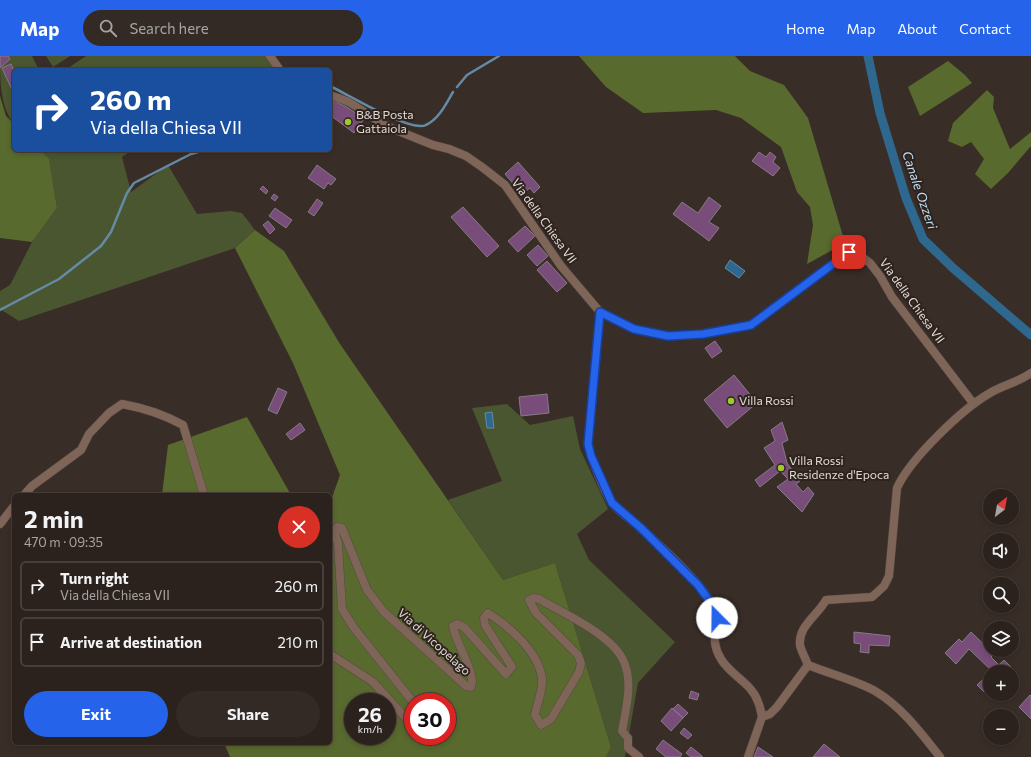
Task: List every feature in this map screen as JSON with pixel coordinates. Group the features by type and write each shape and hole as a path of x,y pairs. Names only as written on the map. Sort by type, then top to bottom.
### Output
{"street":[{"path":"270,56 279,68"},
{"name":"Via della Chiesa VII","path":"332,96 348,102 386,126 433,145 449,149 466,156 482,167 505,185 561,266 600,312 634,329 668,336 703,334 751,325 849,252 858,254 870,263 880,276 892,297 973,403"},
{"path":"600,312 588,444 591,456 612,503 693,580 709,598 714,607 717,618 714,646 728,669 746,684 758,700 762,716 748,757"},
{"path":"940,757 908,718 891,702 874,691 808,666 800,645 802,630 820,611 826,600 872,597 884,586 889,576 897,488 902,477 944,430 973,403 1031,373"},
{"path":"26,493 32,486 81,450 89,434 109,413 122,404 168,416 183,425 203,493"},
{"path":"0,524 12,509"},
{"name":"Via di Vicopelago","path":"406,693 354,628 342,609 338,544 335,532 337,527 342,528 367,590 384,612 466,686 471,687 472,678 454,634 453,626 457,624 464,627 506,674 512,667 485,624 484,618 488,613 500,621 523,643 540,669 542,680 535,715 541,725 551,719 579,672 581,663 578,655 536,613 529,600 532,598 539,599 612,645 624,662 627,678 628,696 622,731 628,738 628,748 639,757"},
{"path":"332,655 373,682 404,716"},
{"path":"762,716 770,714 777,707 808,666"}],"green space":[{"path":"0,56 32,56 38,68 12,68 12,121 3,101"},
{"path":"46,56 70,56 53,67"},
{"path":"86,56 275,56 284,68 262,67 68,68"},
{"path":"579,56 735,56 750,71 784,85 808,118 845,243 807,264 813,225 810,207 797,192 781,147 741,118 716,110 643,113 606,87"},
{"path":"948,61 972,83 920,116 908,87"},
{"path":"987,90 994,97 993,108 1010,149 1031,132 1031,146 1008,173 991,189 975,174 984,159 971,142 962,147 948,141 953,123"},
{"path":"0,96 6,116 12,122 12,152 42,152 49,159 57,208 32,242 0,238"},
{"path":"42,152 129,152 122,157 131,192 168,165 197,214 231,211 242,213 255,230 235,248 19,321 0,309 0,291 10,285 32,242 57,208 49,160"},
{"path":"255,230 284,251 340,344 503,580 555,563 611,747 606,757 230,757 225,745 332,745 332,497 340,475 293,363 235,248"},
{"path":"507,404 530,425 573,416 580,449 608,509 577,534 589,560 675,642 638,683 625,757 606,757 611,747 555,563 503,580 448,500 502,481 472,408"},
{"path":"247,417 290,493 162,493 168,445"}],"water":[{"path":"730,260 745,271 739,278 725,268"},
{"path":"492,412 494,428 487,428 485,413"}],"building":[{"path":"0,56 8,56 10,59 0,68"},
{"path":"11,64 13,68 12,90 2,68"},
{"path":"332,100 347,107 364,119 354,133 332,116"},
{"path":"759,152 766,157 770,152 776,157 773,162 780,168 773,176 752,161"},
{"path":"518,162 540,187 534,193 530,188 522,194 505,174"},
{"path":"317,165 336,179 331,185 328,183 324,189 308,178"},
{"path":"263,186 268,191 266,194 260,189"},
{"path":"274,194 278,197 275,201 271,198"},
{"path":"709,197 721,206 709,222 719,228 709,241 673,214 682,202 698,213"},
{"path":"317,199 323,203 314,216 308,212"},
{"path":"463,207 499,246 487,257 451,217"},
{"path":"275,208 292,220 286,228 269,216"},
{"path":"268,221 275,229 270,234 263,225"},
{"path":"525,226 535,236 518,252 508,241"},
{"path":"538,245 548,256 537,266 527,255"},
{"path":"547,261 567,283 557,292 537,270"},
{"path":"715,341 722,351 712,358 705,348"},
{"name":"Villa Rossi","path":"734,375 757,403 727,428 704,400"},
{"path":"278,388 287,392 277,414 268,410"},
{"path":"547,394 549,413 521,416 519,397"},
{"name":"Villa Rossi Residenze d'Epoca","path":"782,422 788,440 782,443 787,463 800,481 796,484 803,492 808,487 814,494 802,512 777,487 788,479 780,471 760,487 755,480 775,465 764,448 775,441 771,430"},
{"path":"300,423 305,430 291,440 286,434"},
{"path":"854,632 890,636 889,646 869,645 869,653 860,652 861,644 854,643"},
{"path":"971,632 983,643 983,657 991,657 999,665 986,665 969,649 956,664 945,653 959,639 962,642"},
{"path":"1004,660 1009,665 999,665"},
{"path":"983,679 983,691 977,685"},
{"path":"691,691 699,694 697,700 689,698"},
{"path":"1030,695 1031,696 1031,719 1019,707"},
{"path":"678,704 688,713 683,718 673,709"},
{"path":"672,708 683,718 671,731 661,721"},
{"path":"684,728 692,735 688,739 680,733"},
{"path":"663,740 682,754 680,757 666,757 656,749"},
{"path":"824,744 840,757 813,757"},
{"path":"691,747 702,757 691,757 686,753"},
{"path":"758,747 773,757 754,757"}],"waterway":[{"path":"457,87 467,75 499,56"},
{"name":"Canale Ozzeri","path":"868,56 880,113 906,198 923,239 953,268 1031,335"},
{"path":"332,87 379,112 418,126 426,125 435,119 442,111 453,92"},
{"path":"0,310 59,279 101,246 111,232 127,193 134,183 191,154 198,152"}],"place":[{"name":"B&B Posta Gattaiola","path":"348,122"},
{"name":"Villa Rossi","path":"731,401"},
{"name":"Villa Rossi Residenze d'Epoca","path":"781,468"}],"route":[{"path":"717,618 714,607 709,598 698,585 641,528 612,503 591,456 588,444 600,312 634,329 668,336 703,334 751,325 849,252"}]}
